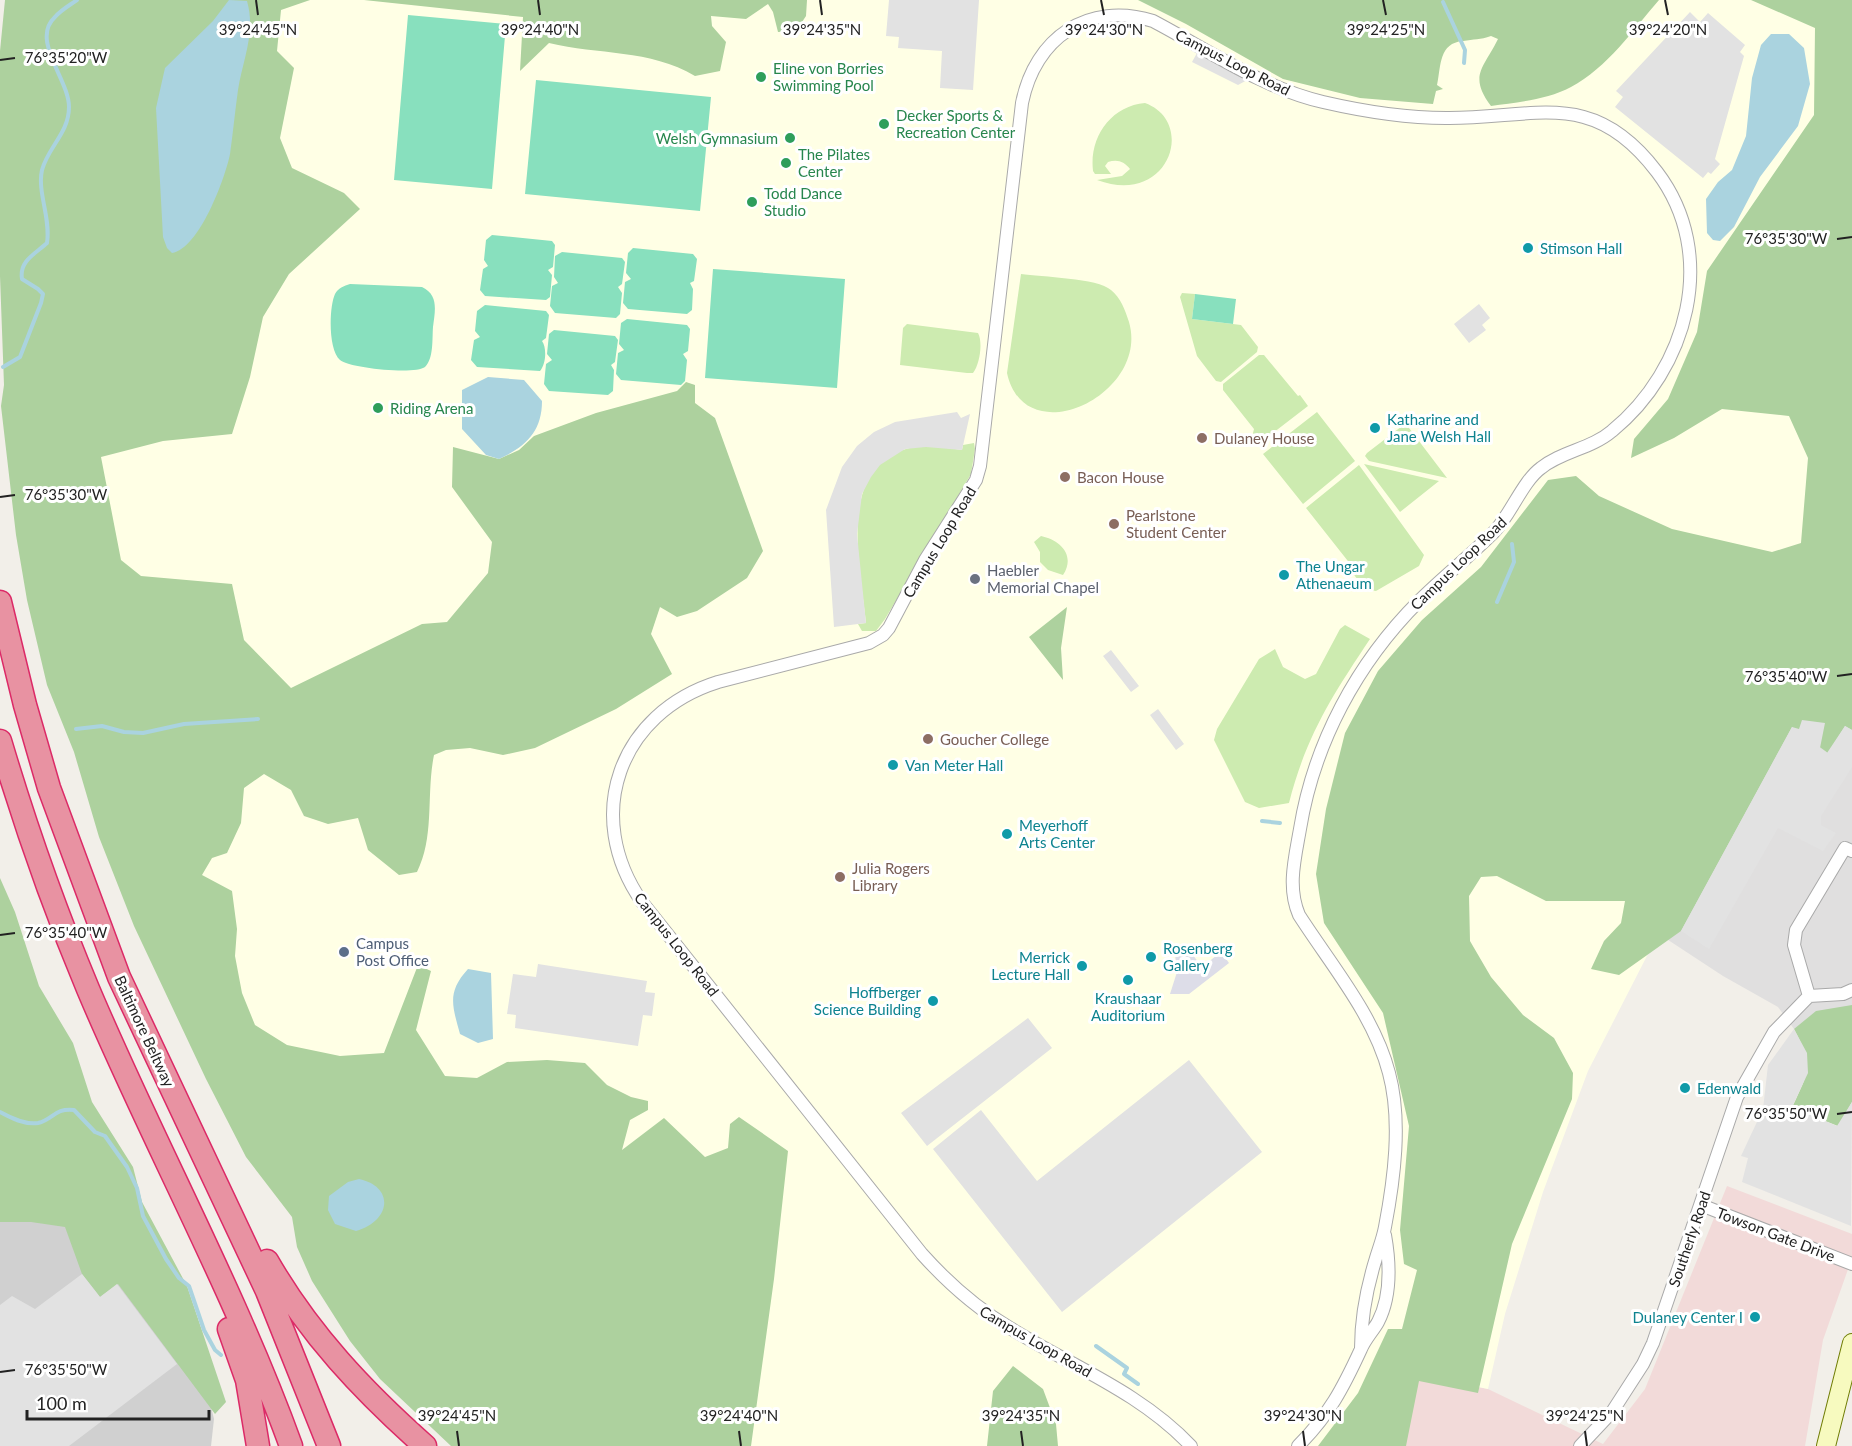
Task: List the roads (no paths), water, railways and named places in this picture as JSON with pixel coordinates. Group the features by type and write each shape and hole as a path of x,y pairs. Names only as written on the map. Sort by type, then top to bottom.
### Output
{"highway":[{"name":"Baltimore Beltway","path":"0,602 25,705 75,864 119,977 267,1291 329,1446"},
{"path":"0,741 43,877 236,1346 247,1380 258,1446"},
{"path":"88,990 236,1307 291,1446"},
{"path":"186,1120 284,1290 310,1329 364,1390 425,1446"}],"main road":[{"path":"1826,1446 1852,1343"}],"street":[{"name":"Campus Loop Road","path":"1191,1446 1159,1417 1133,1398 992,1317 941,1275 642,902 620,864 612,825 613,801 627,757 657,715 678,699 696,689 718,682 869,643 883,635 889,628 925,560 976,480 980,466 1026,86 1031,71 1047,48 1071,28 1094,18 1120,14 1153,21 1248,73 1295,94 1323,102 1447,118 1537,111 1580,115 1617,133 1648,161 1674,198 1685,230 1690,264 1687,310 1677,345 1662,376 1635,410 1610,433 1598,442 1539,469 1501,524 1395,627 1368,661 1343,701 1313,774 1296,854 1292,880 1293,898 1299,915 1368,1021 1390,1075 1394,1106 1394,1154 1385,1231 1375,1260 1361,1324 1361,1348"},
{"path":"1852,851 1845,848 1796,930 1794,945 1809,996 1843,994 1852,990"},
{"name":"Southerly Road","path":"1580,1446 1612,1412 1643,1364 1653,1343 1737,1097 1760,1054 1809,996"},
{"name":"Towson Gate Drive","path":"1701,1205 1852,1264"},
{"name":"Campus Loop Road","path":"1298,1446 1331,1409 1355,1365 1361,1348 1379,1321 1388,1284 1390,1264 1385,1231"}],"water":[{"path":"229,0 247,1 250,24 248,46 238,90 230,154 217,195 201,227 182,249 172,253 167,248 163,237 156,108 165,68 213,21"},
{"path":"1771,34 1789,34 1804,48 1810,84 1798,126 1760,177 1734,227 1720,241 1713,240 1707,233 1706,199 1718,182 1732,170 1746,136 1752,78 1761,45"},
{"path":"488,377 524,380 542,401 539,421 530,437 517,449 499,459 486,455 462,429 462,390"},
{"path":"468,969 491,973 493,1039 478,1043 460,1034 453,1007 454,992 461,977"},
{"path":"359,1179 379,1189 384,1205 382,1213 376,1220 356,1231 335,1224 328,1210 329,1196 348,1182"}],"waterway":[{"path":"3,367 20,357 43,294 22,279 22,273 29,258 47,243 47,224 41,187 42,170 66,125 69,107 63,84 48,48 48,26 55,17 77,0"},
{"path":"1443,2 1465,50 1464,63"},
{"path":"1497,602 1514,562 1512,544"},
{"path":"76,729 102,726 124,732 143,733 184,724 258,719"},
{"path":"1262,821 1280,823"},
{"path":"0,1112 18,1121 38,1123 58,1112 74,1110 95,1132 105,1136 127,1167 137,1188 143,1216 166,1259 179,1278 189,1286 204,1330 215,1350 221,1355"},
{"path":"1096,1346 1127,1368 1124,1374 1138,1384"}],"place":[{"name":"Eline von Borries Swimming Pool","path":"761,77"},
{"name":"Decker Sports & Recreation Center","path":"884,124"},
{"name":"Welsh Gymnasium","path":"790,138"},
{"name":"The Pilates Center","path":"786,163"},
{"name":"Todd Dance Studio","path":"752,202"},
{"name":"Stimson Hall","path":"1528,248"},
{"name":"Riding Arena","path":"378,408"},
{"name":"Katharine and Jane Welsh Hall","path":"1375,428"},
{"name":"Dulaney House","path":"1202,438"},
{"name":"Bacon House","path":"1065,477"},
{"name":"Pearlstone Student Center","path":"1114,524"},
{"name":"The Ungar Athenaeum","path":"1284,575"},
{"name":"Haebler Memorial Chapel","path":"975,579"},
{"name":"Goucher College","path":"928,739"},
{"name":"Van Meter Hall","path":"893,765"},
{"name":"Meyerhoff Arts Center","path":"1007,834"},
{"name":"Julia Rogers Library","path":"840,877"},
{"name":"Campus Post Office","path":"344,952"},
{"name":"Rosenberg Gallery","path":"1151,957"},
{"name":"Merrick Lecture Hall","path":"1082,966"},
{"name":"Kraushaar Auditorium","path":"1128,980"},
{"name":"Hoffberger Science Building","path":"933,1001"},
{"name":"Edenwald","path":"1685,1088"},
{"name":"Dulaney Center I","path":"1755,1317"}]}
